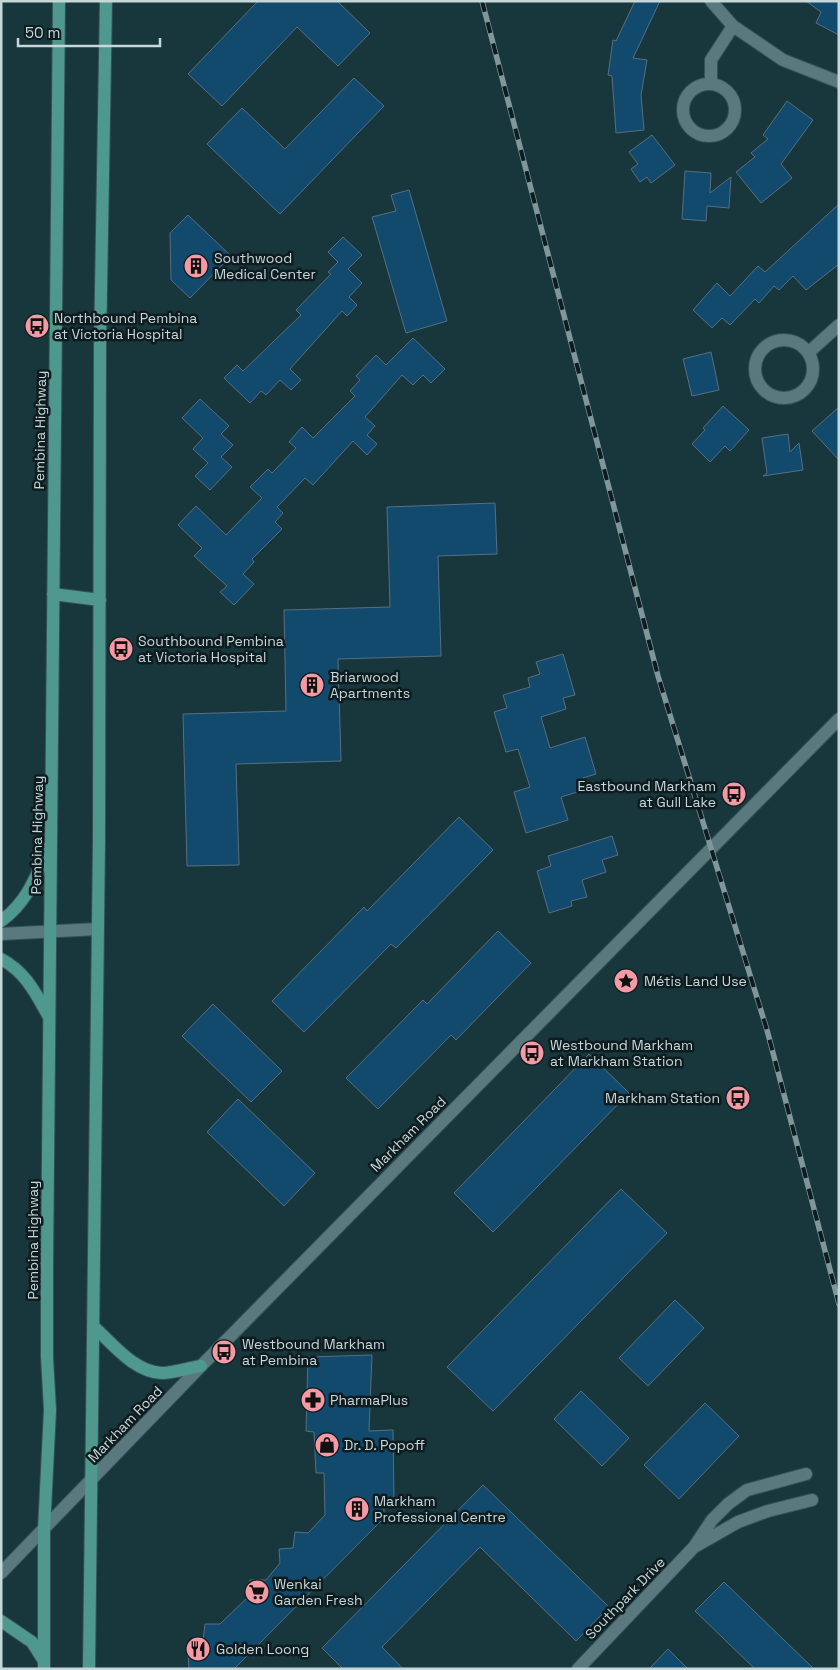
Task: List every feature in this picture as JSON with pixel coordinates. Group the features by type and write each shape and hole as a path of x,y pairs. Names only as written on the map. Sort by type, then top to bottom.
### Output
{"main road":[{"name":"Pembina Highway","path":"44,1665 44,1530 50,1410 47,1357 59,1"},
{"path":"89,1669 94,1327 100,600 100,347 104,233 106,1"},
{"path":"53,594 100,600"},
{"path":"1,921 12,913 27,895 52,840"},
{"path":"1,959 13,965 29,981 50,1018"},
{"path":"94,1327 127,1358 139,1366 161,1373 201,1366"},
{"path":"1,1622 32,1642 44,1665"}],"street":[{"path":"711,1 733,26 783,60 839,82"},
{"path":"711,84 711,60 733,26"},
{"path":"711,84 727,91 736,106 735,114 728,129 712,137 694,132 687,125 683,112 689,93 696,87 711,84"},
{"path":"808,353 839,325"},
{"path":"786,340 795,342 808,353 813,370 811,380 806,388 798,394 786,398 776,397 766,392 759,385 755,373 755,364 760,352 768,345 786,340"},
{"name":"Markham Road","path":"1,1573 201,1366 839,719"},
{"path":"1,934 97,929"},
{"name":"Southpark Drive","path":"578,1669 694,1548 712,1520 728,1504 747,1490 806,1474"},
{"name":"Southpark Drive","path":"694,1548 738,1522 768,1511 812,1500"}],"building":[{"path":"258,1 337,1 370,33 338,66 297,27 222,106 188,74"},
{"path":"635,1 660,1 633,58 647,60 641,95 644,130 616,133 612,76 608,75 613,40 616,41"},
{"path":"806,1 839,1 839,35 816,23 821,12"},
{"path":"354,78 384,106 280,214 207,144 242,108 285,149"},
{"path":"787,101 813,120 781,164 792,178 761,203 736,172 755,157 751,153 768,139 763,135"},
{"path":"652,135 675,165 651,183 647,177 640,182 631,169 638,164 629,152"},
{"path":"685,171 711,173 710,193 731,177 729,208 707,206 706,221 682,219"},
{"path":"409,190 447,321 406,333 372,217 396,211 391,195"},
{"path":"839,204 839,264 806,290 793,276 779,290 774,286 759,303 755,299 730,325 722,318 712,328 693,310 717,283 730,296 758,266 765,272"},
{"name":"Southwood Medical Center","path":"188,215 231,256 190,298 171,280 170,233"},
{"path":"343,237 362,255 348,269 362,283 349,297 357,305 347,316 342,311 290,369 301,380 291,390 280,380 266,395 261,391 250,403 224,378 237,365 243,371 301,315 296,310 331,274 328,272 338,262 328,252"},
{"path":"413,338 445,369 431,383 423,375 413,385 402,375 365,417 375,426 367,435 377,444 367,455 353,441 313,485 305,478 277,507 283,513 275,522 282,529 252,559 254,562 243,574 254,584 234,605 220,592 227,586 194,556 202,548 178,525 196,506 226,535 262,498 250,487 268,469 272,473 296,448 289,442 302,427 313,438 355,396 350,391 360,380 356,376 376,355 386,365"},
{"path":"711,352 719,390 692,396 683,359"},
{"path":"200,399 229,426 221,434 233,445 221,457 232,467 210,490 195,476 208,463 193,449 203,438 182,418"},
{"path":"723,406 749,430 730,451 725,446 710,462 692,444 705,430 703,428"},
{"path":"839,407 839,460 812,431"},
{"path":"788,434 790,452 799,443 803,470 763,476 767,473 762,438"},
{"name":"Briarwood Apartments","path":"495,503 497,554 438,556 441,656 338,659 341,761 236,764 239,865 187,866 183,714 286,711 284,610 390,607 387,507"},
{"path":"563,654 575,695 563,698 566,709 541,717 550,748 585,737 596,774 583,778 587,789 561,797 568,820 526,833 514,792 530,787 518,749 506,752 494,712 507,708 503,695 530,687 528,678 540,674 536,662"},
{"path":"459,817 493,850 396,948 391,944 304,1032 272,1001 364,907 367,911"},
{"path":"612,836 618,855 602,860 606,872 582,880 587,897 571,901 572,906 549,913 537,871 551,866 548,856"},
{"path":"498,931 531,963 456,1040 451,1035 378,1109 346,1078 423,1000 427,1004"},
{"path":"213,1004 282,1071 251,1102 182,1036"},
{"path":"589,1054 629,1093 493,1232 454,1193"},
{"path":"238,1099 315,1173 284,1206 207,1132"},
{"path":"621,1189 667,1233 493,1411 447,1367"},
{"path":"675,1300 704,1328 648,1386 619,1358"},
{"name":"Markham Professional Centre","path":"372,1355 369,1431 393,1430 394,1499 384,1499 384,1518 234,1669 189,1669 188,1653 203,1641 205,1624 220,1624 250,1595 250,1580 266,1580 280,1563 279,1549 293,1548 295,1532 308,1533 325,1515 324,1473 316,1473 314,1432 306,1431 308,1357"},
{"path":"581,1391 629,1438 602,1466 554,1419"},
{"path":"705,1403 739,1436 679,1499 644,1465"},
{"path":"483,1485 609,1607 576,1641 480,1547 382,1647 403,1669 343,1669 322,1648"},
{"path":"724,1582 814,1669 755,1669 695,1611"},
{"path":"668,1649 688,1669 649,1669"}],"railway":[{"path":"482,1 658,676 767,1030 839,1304"}],"place":[{"name":"Southwood Medical Center","path":"196,266"},
{"name":"Northbound Pembina at Victoria Hospital","path":"37,326"},
{"name":"Southbound Pembina at Victoria Hospital","path":"121,649"},
{"name":"Briarwood Apartments","path":"312,685"},
{"name":"Eastbound Markham at Gull Lake","path":"734,794"},
{"name":"Métis Land Use","path":"626,981"},
{"name":"Westbound Markham at Markham Station","path":"532,1053"},
{"name":"Markham Station","path":"738,1098"},
{"name":"Westbound Markham at Pembina","path":"224,1352"},
{"name":"PharmaPlus","path":"313,1400"},
{"name":"Dr. D. Popoff","path":"327,1445"},
{"name":"Markham Professional Centre","path":"357,1509"},
{"name":"Wenkai Garden Fresh","path":"257,1592"},
{"name":"Golden Loong","path":"198,1649"}]}
